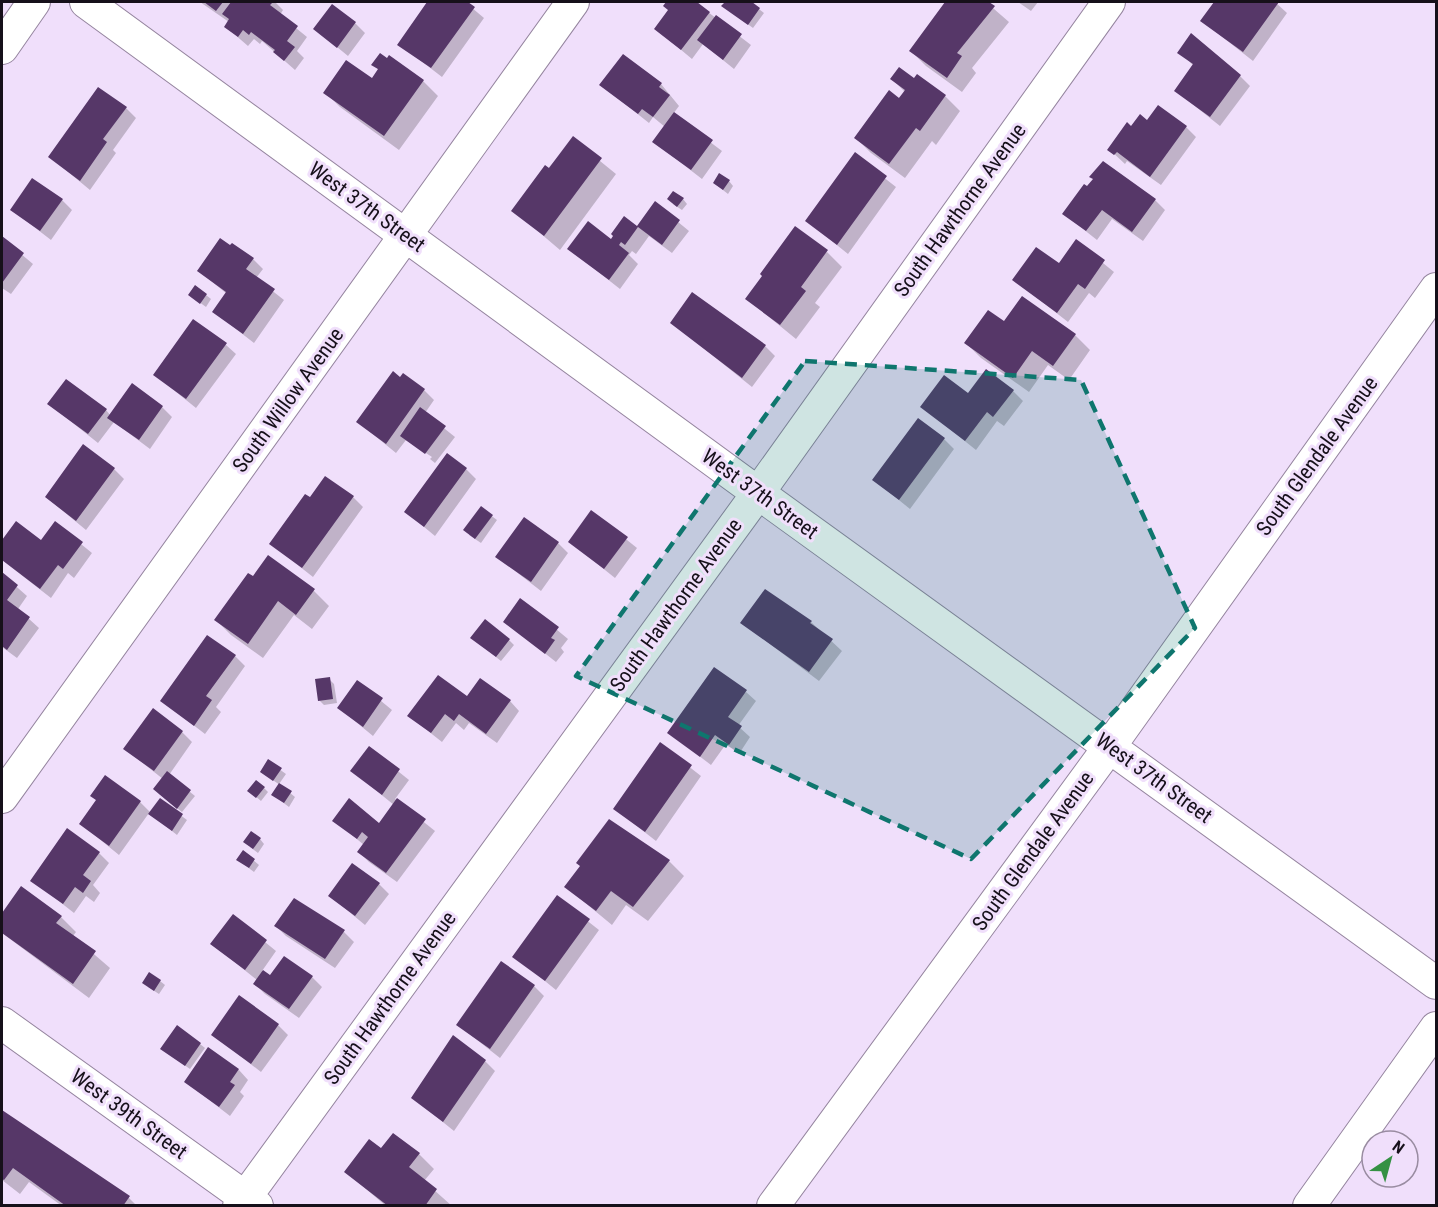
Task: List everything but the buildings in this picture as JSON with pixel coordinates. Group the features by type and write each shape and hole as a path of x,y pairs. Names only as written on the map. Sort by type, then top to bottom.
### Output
{"street":[{"path":"2,48 34,2"},
{"name":"West 37th Street","path":"86,2 758,493 1437,983"},
{"name":"South Willow Avenue","path":"2,797 573,2"},
{"name":"South Hawthorne Avenue","path":"247,1203 1110,2"},
{"name":"South Glendale Avenue","path":"773,1206 1110,746 1437,289"},
{"name":"West 39th Street","path":"2,1023 247,1203"},
{"path":"1308,1206 1437,1028"}],"highlighted area":[{"path":"805,361 1081,380 1195,628 971,859 576,676"}]}
